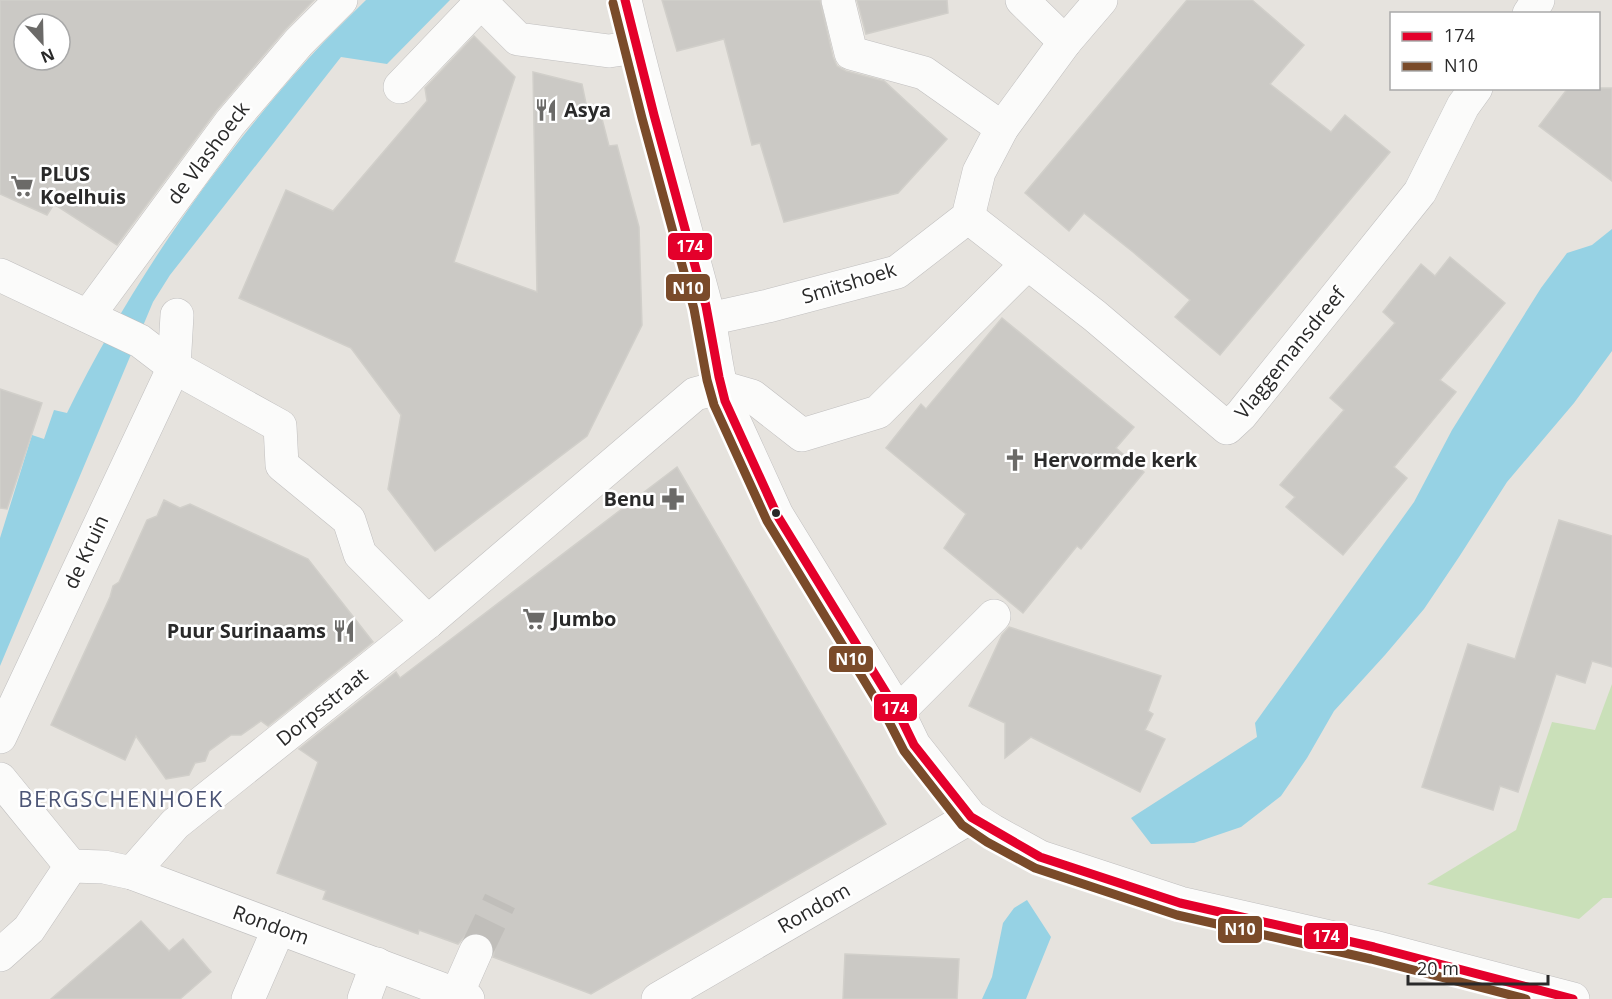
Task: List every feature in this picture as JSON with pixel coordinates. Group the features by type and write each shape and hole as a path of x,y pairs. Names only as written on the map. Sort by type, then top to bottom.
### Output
{"street":[{"name":"de Vlashoeck","path":"96,320 230,123 299,42 340,0"},
{"path":"625,0 710,319 725,401 777,515 898,712 914,745 971,817 1040,857 1180,903 1374,947 1487,989 1573,999"},
{"path":"838,0 851,53 924,73 1002,128"},
{"path":"1022,0 1065,42"},
{"path":"968,217 978,171 1002,128 1065,42 1101,0"},
{"path":"400,87 482,1 518,39 609,51 636,47"},
{"name":"Vlaggemansdreef","path":"968,217 1095,316 1227,428 1241,415 1420,192 1463,106 1475,90"},
{"name":"Smitshoek","path":"710,319 897,272 968,217"},
{"path":"721,387 752,396 802,435 878,412 1027,264"},
{"path":"0,276 140,341 174,367 280,426 282,465 349,520 360,554 428,622"},
{"name":"de Kruin","path":"0,737 174,367 177,315"},
{"name":"Dorpsstraat","path":"132,873 176,824 428,622 695,394 721,387"},
{"path":"898,712 994,616"},
{"path":"0,779 71,866 29,929 0,955"},
{"name":"Rondom","path":"658,999 971,817"},
{"name":"Rondom","path":"71,866 104,867 132,873 463,997"},
{"path":"248,999 279,928"},
{"path":"463,997 477,951"},
{"path":"364,999 377,964"}],"green space":[{"path":"1612,684 1612,898 1603,898 1579,919 1427,884 1516,830 1552,722 1595,730"}],"water":[{"path":"366,0 450,0 387,64 341,57 170,275 153,302 0,666 0,538 32,435 44,439 54,410 67,413 91,366 146,273 239,141 308,59"},
{"path":"1612,229 1612,351 1574,403 1507,482 1424,609 1334,711 1307,758 1281,796 1241,827 1194,843 1151,844 1131,818 1257,737 1255,723 1414,502 1452,430 1541,288 1567,253 1592,245"},
{"path":"1027,900 1051,937 1026,999 982,999 992,977 1003,923 1014,908"}],"building":[{"path":"0,0 314,0 285,30 216,111 117,245 54,204 47,215 0,194"},
{"path":"662,0 820,0 837,66 846,71 884,81 947,139 898,193 784,222 760,143 752,145 724,39 677,51"},
{"path":"857,0 947,0 948,13 866,34"},
{"path":"1187,0 1252,0 1304,45 1270,84 1331,132 1345,115 1390,152 1220,355 1175,317 1190,300 1133,252 1084,213 1069,231 1025,193"},
{"path":"474,36 515,77 454,262 537,292 533,72 582,84 589,118 601,115 609,146 617,145 639,227 642,325 587,436 435,551 388,489 401,415 351,348 239,298 286,190 333,211 427,101 425,88"},
{"path":"1612,88 1612,181 1539,126 1566,90"},
{"path":"1450,257 1505,303 1440,380 1456,392 1394,467 1407,478 1343,555 1286,507 1295,497 1280,485 1344,410 1330,398 1395,323 1383,312 1421,264 1435,276"},
{"name":"Hervormde kerk","path":"1002,318 1134,427 1116,448 1144,472 1081,549 1077,546 1023,613 944,548 966,514 886,448 921,404 926,409"},
{"path":"0,389 42,403 7,509 0,508"},
{"path":"677,467 886,824 591,994 493,957 495,948 491,940 483,934 473,932 465,936 458,944 419,930 418,934 323,899 326,891 277,873 318,762 299,749 396,672 400,678"},
{"path":"164,500 180,508 190,504 308,559 373,642 268,726 261,721 241,735 231,735 209,751 205,761 195,763 189,775 166,779 136,736 125,760 51,725 113,586 119,582 147,520 157,516"},
{"path":"1559,520 1612,536 1612,667 1592,661 1585,683 1556,674 1518,792 1500,786 1493,810 1422,787 1468,644 1515,659"},
{"path":"1009,627 1161,676 1148,711 1153,714 1145,730 1165,739 1140,792 1031,737 1005,758 1005,723 969,706 1002,635"},
{"path":"141,921 169,951 183,939 211,972 180,999 51,999"},
{"path":"845,954 959,959 957,999 843,999"}],"tunnel":[{"path":"476,951 500,901"}],"transit line":[{"name":"174","path":"625,0 706,306 725,401 777,515 898,712 914,745 971,817 1040,857 1180,903 1374,947 1573,999"},
{"name":"N10","path":"613,3 694,309 714,405 767,521 887,718 904,751 962,825 987,842 1035,868 1177,915 1371,959 1526,999"}],"place":[{"name":"Asya","path":"546,110"},
{"name":"PLUS Koelhuis","path":"22,186"},
{"name":"Hervormde kerk","path":"1015,460"},
{"name":"Benu","path":"673,499"},
{"name":"Jumbo","path":"534,619"},
{"name":"Puur Surinaams","path":"344,631"}],"district":[{"name":"BERGSCHENHOEK","path":"121,799"}]}
